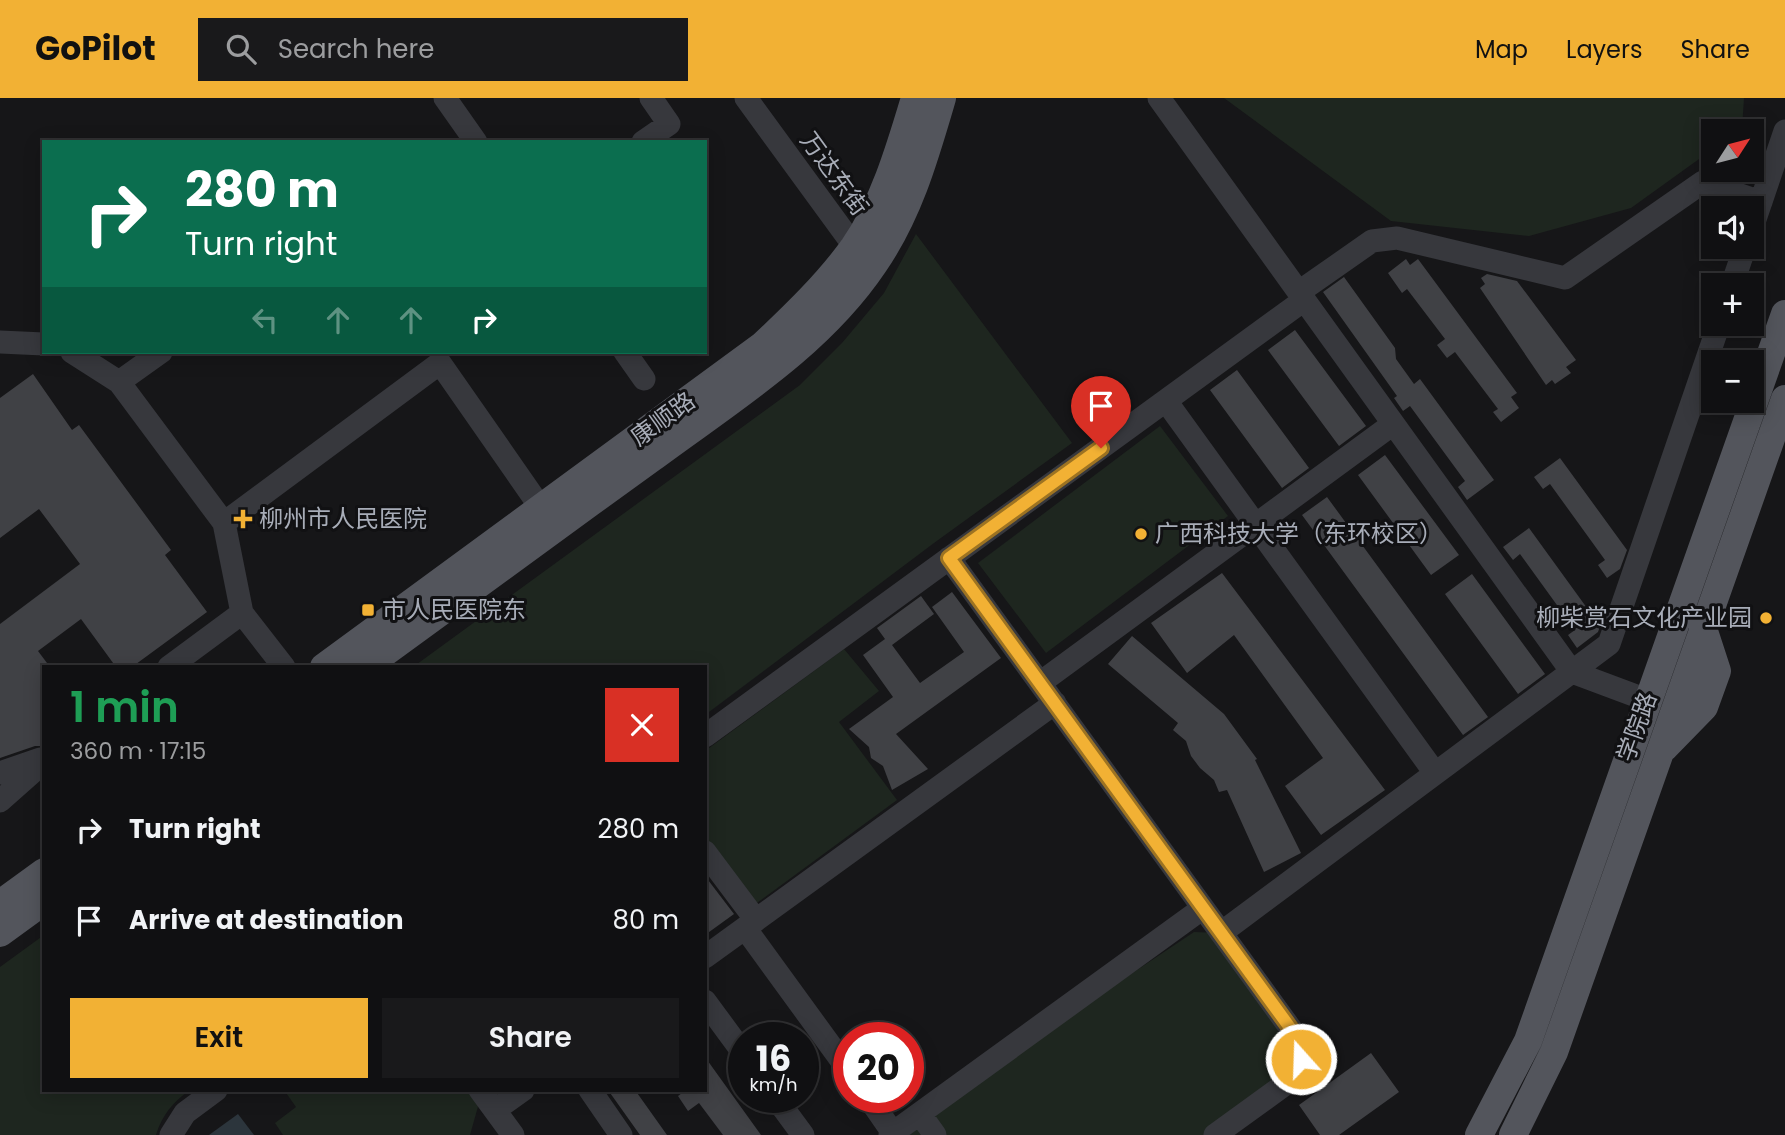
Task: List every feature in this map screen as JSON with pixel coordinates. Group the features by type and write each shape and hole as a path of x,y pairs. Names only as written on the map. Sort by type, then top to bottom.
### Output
{"main road":[{"name":"康顺路","path":"327,665 763,345 804,306 854,246 882,196 915,98"},
{"name":"康顺路","path":"368,665 748,387 847,301 875,263 905,211 924,161 942,98"},
{"name":"学院路","path":"1479,1135 1528,1041 1785,314"},
{"name":"学院路","path":"1514,1133 1554,1052 1785,399"},
{"path":"0,904 42,873"},
{"path":"0,933 42,902"}],"street":[{"path":"445,98 466,138"},
{"path":"646,140 669,124 651,98"},
{"name":"万达东街","path":"746,98 854,246"},
{"path":"1159,98 1572,672 1647,700"},
{"path":"1763,196 1785,131"},
{"path":"707,735 1166,401 1372,241 1398,238 1564,278 1703,182 1744,196"},
{"path":"1222,933 1609,645 1715,336"},
{"path":"0,342 42,344"},
{"path":"75,354 119,382 224,523 242,612 282,665"},
{"path":"119,382 158,354"},
{"path":"626,354 644,379"},
{"path":"224,523 436,357 541,508"},
{"path":"1166,401 1435,773"},
{"path":"1040,683 1393,424"},
{"path":"949,558 1296,1036 1301,1059 1291,1080 1215,1135"},
{"path":"172,665 242,612"},
{"path":"707,956 1055,703"},
{"path":"0,773 42,758"},
{"path":"0,801 42,764"},
{"path":"707,855 833,1047"},
{"path":"878,1113 892,1134 1203,908"},
{"path":"707,1004 728,1032"},
{"path":"171,1135 186,1113 213,1092"},
{"path":"482,1092 513,1135"},
{"path":"495,1110 520,1092"},
{"path":"591,1092 621,1135"},
{"path":"787,1113 803,1135"},
{"path":"919,1114 935,1135"}],"shaded area":[{"path":"1224,98 1744,98 1743,119 1701,119 1701,158 1631,208 1529,236 1391,221"},
{"path":"916,234 1072,443 707,713 707,665 416,665 800,385 842,343 884,293"},
{"path":"1160,426 1228,516 1046,653 978,563"},
{"path":"844,649 879,691 839,722 897,800 750,908 707,851 707,750"},
{"path":"1194,932 1221,933 1301,1059 1215,1135 893,1133"},
{"path":"42,936 42,1092 187,1092 169,1110 156,1135 0,1135 0,967"},
{"path":"285,1092 471,1092 479,1103 470,1135 283,1135 275,1123 296,1107"},
{"path":"238,1114 254,1135 209,1135"}],"building":[{"path":"1406,259 1410,265 1418,259 1517,393 1511,397 1519,408 1501,422 1493,412 1498,409 1455,352 1447,358 1437,345 1445,339 1407,289 1402,293 1388,273"},
{"path":"1487,274 1517,281 1576,360 1566,367 1571,373 1555,384 1552,380 1546,385 1480,288 1485,284 1481,278"},
{"path":"1344,277 1395,348 1396,359 1414,384 1420,379 1494,480 1467,500 1458,487 1465,481 1410,406 1403,411 1394,398 1397,396 1323,292"},
{"path":"1295,330 1366,426 1339,446 1268,350"},
{"path":"1237,370 1309,468 1282,488 1210,390"},
{"path":"33,374 72,430 79,425 171,550 165,555 207,612 135,665 115,665 81,619 38,651 48,665 42,665 42,746 0,758 0,624 80,564 39,509 0,538 0,398"},
{"path":"1385,455 1459,555 1431,575 1358,475"},
{"path":"1560,458 1627,550 1620,569 1607,578 1598,565 1605,560 1550,484 1543,489 1534,477"},
{"path":"1327,497 1488,717 1463,735 1302,515"},
{"path":"1529,528 1600,626 1598,632 1577,648 1568,635 1575,630 1520,554 1513,560 1503,547"},
{"path":"1222,573 1385,790 1321,835 1285,786 1323,758 1234,635 1187,673 1151,623"},
{"path":"1472,574 1545,674 1518,694 1445,594"},
{"path":"952,592 1001,658 896,734 928,769 892,790 883,766 871,758 869,747 849,729 893,697 863,655 885,639 877,628 921,596 934,614 892,645 920,683 964,652 932,607"},
{"path":"1132,636 1224,714 1257,759 1255,760 1301,853 1264,872 1227,790 1219,792 1214,780 1191,756 1186,741 1173,730 1178,723 1108,664"},
{"path":"707,879 734,914 707,934"},
{"path":"1371,1053 1399,1092 1339,1135 1320,1135 1299,1105"},
{"path":"707,1060 728,1089 728,1113 745,1113 761,1135 723,1135 699,1103 688,1111 678,1096 683,1092 707,1092"},
{"path":"609,1092 636,1092 667,1135 640,1135"}],"place":[{"name":"柳州市人民医院","path":"243,519"},
{"name":"广西科技大学（东环校区）","path":"1141,534"},
{"name":"市人民医院东","path":"368,610"},
{"name":"柳柴赏石文化产业园","path":"1766,618"}],"route":[{"path":"1101,448 949,558 1296,1036 1301,1059"}]}
